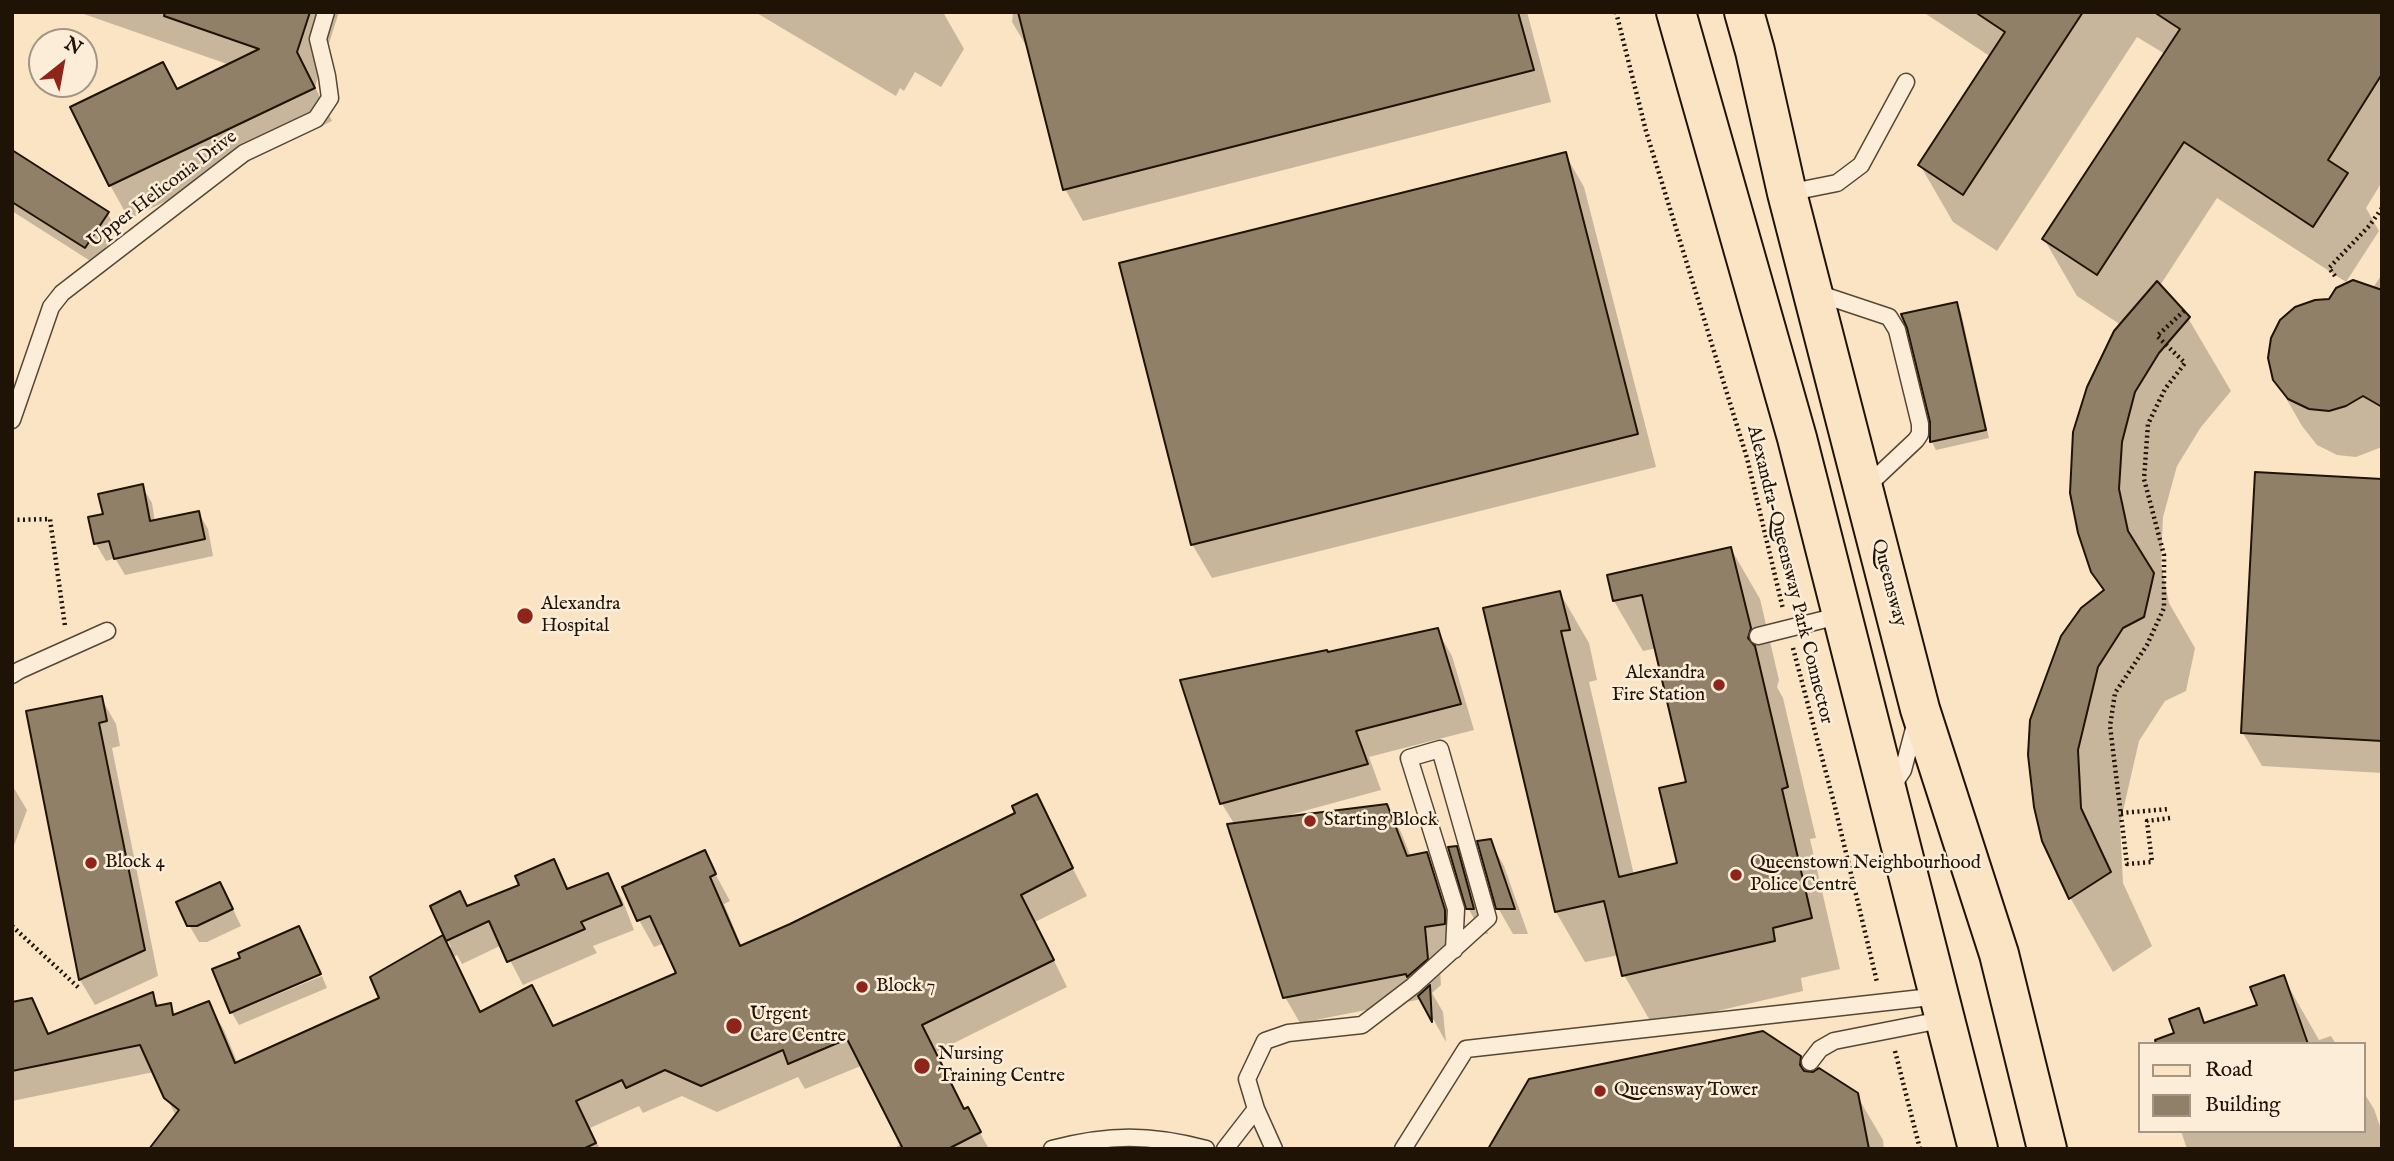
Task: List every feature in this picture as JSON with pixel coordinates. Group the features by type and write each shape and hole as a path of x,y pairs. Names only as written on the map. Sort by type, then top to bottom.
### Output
{"main road":[{"path":"1676,12 1797,438 1978,1149"},
{"name":"Queensway","path":"1744,12 1787,193 1920,709 1998,954 2047,1149"}],"lane":[{"name":"Upper Heliconia Drive","path":"12,421 51,307 62,293 244,153 316,120 330,98 318,39 326,12"},
{"path":"1787,193 1837,184 1861,165 1906,82"},
{"path":"1813,291 1889,317 1897,330 1920,424 1920,434 1863,489"},
{"path":"1758,636 1842,615"},
{"path":"12,675 107,631"},
{"path":"1888,793 1903,770 1920,709"},
{"path":"1273,1149 1247,1079 1265,1041 1288,1034 1362,1025 1413,986 1454,950 1488,918 1440,749 1409,758 1456,909 1454,950"},
{"path":"1403,1149 1466,1049 1882,1002 1943,1007"},
{"path":"1810,1062 1820,1049 1834,1041 1889,1030 1943,1007"},
{"path":"1225,1149 1256,1109"},
{"path":"1052,1149 1112,1137 1172,1140 1206,1149"}],"path":[{"name":"Alexandra-Queensway Park Connector","path":"1616,12 1646,131 1747,458 1882,1002"},
{"path":"2335,276 2329,268 2370,225 2382,208"},
{"path":"2170,818 2147,821 2152,862 2127,864 2110,726 2115,693 2147,645 2164,608 2164,555 2144,479 2147,425 2165,389 2185,363 2157,336 2184,311"},
{"path":"12,520 50,519 68,648"},
{"path":"2121,813 2169,809"},
{"path":"12,926 80,989"},
{"path":"1889,1030 1920,1149"}],"building":[{"path":"165,12 310,12 297,52 315,88 109,186 70,107 89,98 98,98 98,93 163,62 177,89 259,49 164,16"},
{"path":"1018,12 1518,12 1534,70 1063,190"},
{"path":"1975,12 2083,12 1963,195 1918,165 2005,32"},
{"path":"2154,12 2382,12 2382,74 2328,160 2348,173 2313,227 2184,142 2097,275 2042,239 2180,29"},
{"path":"12,150 109,212 85,248 12,202"},
{"path":"1566,152 1638,434 1191,545 1119,263"},
{"path":"2353,280 2382,290 2382,407 2363,396 2346,406 2329,411 2309,409 2288,399 2273,380 2268,358 2271,338 2280,320 2295,307 2315,300 2329,299 2336,288"},
{"path":"2157,281 2190,317 2159,353 2135,392 2122,442 2119,489 2128,531 2154,573 2144,617 2123,628 2098,667 2078,750 2081,808 2111,872 2069,899 2042,841 2034,807 2028,755 2030,720 2061,636 2081,608 2104,590 2091,572 2078,533 2070,493 2073,432 2087,387 2114,331"},
{"path":"1957,302 1986,430 1930,442 1930,422 1907,328 1901,314"},
{"path":"2255,472 2382,479 2382,741 2241,733"},
{"path":"143,484 150,521 199,511 205,539 114,559 109,541 94,544 88,517 103,514 98,494"},
{"path":"1731,547 1751,628 1748,638 1755,646 1788,787 1782,789 1812,918 1773,928 1775,941 1622,976 1604,901 1555,912 1483,608 1560,591 1570,630 1561,631 1619,877 1677,863 1659,788 1686,782 1642,595 1613,601 1607,575"},
{"path":"1438,628 1461,704 1356,731 1368,764 1220,804 1180,680"},
{"path":"102,696 107,721 99,723 145,950 79,980 26,711"},
{"path":"1037,794 1073,868 1021,895 1054,960 922,1025 964,1109 968,1107 981,1132 948,1149 903,1149 847,1039 788,1064 783,1050 701,1086 665,1070 626,1088 622,1080 576,1101 596,1143 583,1149 149,1149 179,1110 164,1098 140,1045 12,1071 12,1002 32,998 48,1034 153,992 156,1006 171,1003 173,1015 209,1001 235,1063 379,998 370,977 443,935 480,1012 532,985 553,1026 676,973 650,916 637,921 622,887 705,850 716,874 710,877 740,946 1015,813 1012,806"},
{"path":"1387,804 1407,856 1427,852 1445,910 1445,924 1425,927 1428,959 1407,977 1406,974 1283,998 1227,824"},
{"path":"1491,839 1515,909 1496,909 1477,841"},
{"path":"1457,846 1474,909 1466,909 1448,847"},
{"path":"554,859 567,889 608,873 622,905 581,922 585,929 507,962 489,921 446,941 430,906 460,891 467,906 519,885 515,876"},
{"path":"220,882 233,909 197,926 187,926 176,902"},
{"path":"299,926 321,974 230,1013 212,969 240,958 238,953"},
{"path":"2284,975 2307,1042 2156,1042 2174,1033 2169,1019 2199,1008 2204,1023 2257,1005 2250,987"},
{"path":"1430,985 1432,1022 1418,996"},
{"path":"1763,1031 1801,1056 1800,1065 1804,1071 1813,1072 1819,1068 1858,1093 1869,1149 1488,1149 1529,1079"}],"place":[{"name":"Alexandra Hospital","path":"525,616"},
{"name":"Alexandra Fire Station","path":"1719,685"},
{"name":"Starting Block","path":"1310,821"},
{"name":"Block 4","path":"91,863"},
{"name":"Queenstown Neighbourhood Police Centre","path":"1736,875"},
{"name":"Block 7","path":"862,987"},
{"name":"Urgent Care Centre","path":"734,1026"},
{"name":"Nursing Training Centre","path":"922,1066"},
{"name":"Queensway Tower","path":"1600,1091"}]}
